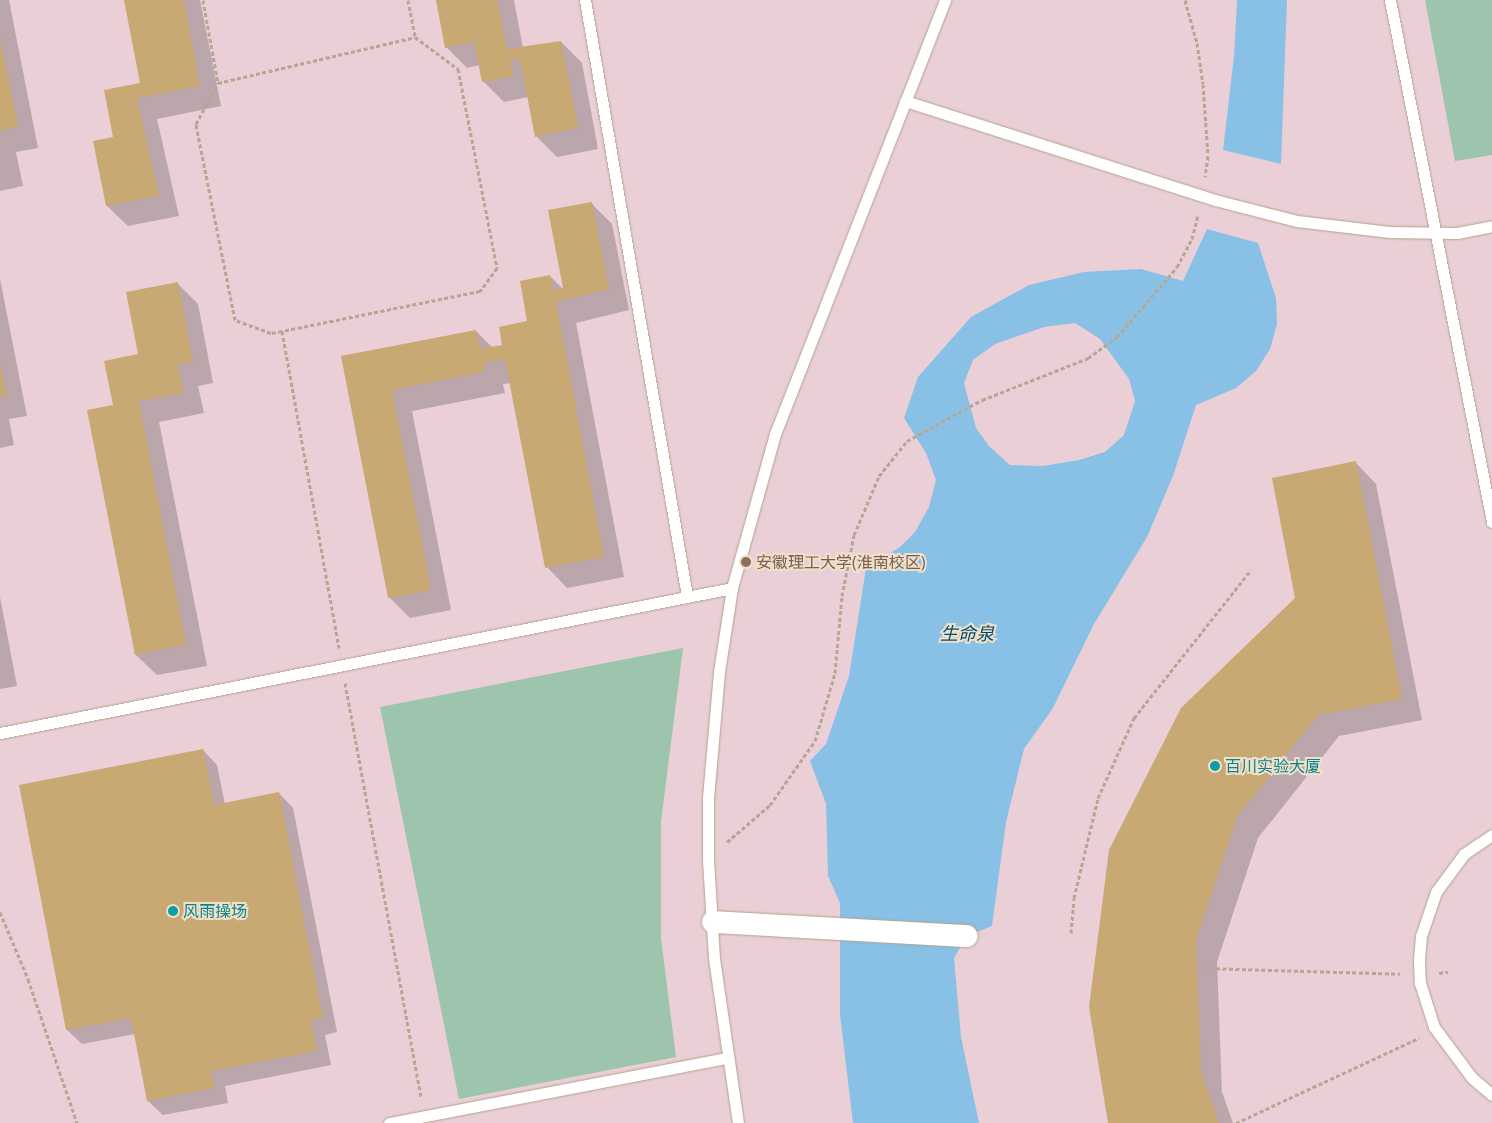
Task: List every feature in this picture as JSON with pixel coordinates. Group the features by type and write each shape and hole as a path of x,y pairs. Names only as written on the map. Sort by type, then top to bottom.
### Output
{"street":[{"path":"713,922 967,936"}],"lane":[{"path":"586,0 687,596"},
{"path":"738,1123 714,958 708,859 708,798 717,692 732,588 775,434 945,0"},
{"path":"1390,0 1433,233 1492,522"},
{"path":"905,101 1203,196 1297,221 1390,232 1458,233 1492,226"},
{"path":"0,733 732,588"},
{"path":"1492,835 1464,854 1436,892 1420,936 1420,974 1426,1006 1437,1030 1472,1078 1492,1095"},
{"path":"389,1123 728,1058"}],"path":[{"path":"202,0 218,83 196,124 235,320 271,333 480,291 497,268 458,69 416,37 408,0"},
{"path":"708,859 770,805 816,741 835,673 842,596 854,535 879,476 907,441 982,400 1088,358 1123,331 1177,267 1192,239 1203,196 1208,156 1203,84 1197,43 1185,0"},
{"path":"218,83 416,37"},
{"path":"282,331 425,1116"},
{"path":"1071,933 1074,898 1098,798 1134,718 1251,570"},
{"path":"0,912 28,979 77,1123"},
{"path":"1203,968 1420,974 1448,972"},
{"path":"1236,1123 1437,1030"}],"shaded area":[{"name":"安徽理工大学(淮南校区)","path":"0,0 1492,0 1492,1123 0,1123"}],"green space":[{"path":"1425,0 1492,0 1492,155 1455,161"},
{"path":"683,648 661,822 661,938 676,1057 459,1099 380,707"}],"water":[{"path":"1237,0 1287,0 1281,164 1223,150 1234,56"},
{"name":"生命泉","path":"1207,229 1258,243 1276,298 1277,324 1270,349 1256,371 1236,388 1196,405 1173,476 1147,537 1094,624 1053,708 1024,749 1006,822 992,926 967,936 954,958 961,1037 979,1123 853,1123 840,1015 840,903 828,876 826,804 810,761 826,744 849,676 866,568 900,547 915,532 929,507 936,480 926,453 904,418 918,377 971,317 1029,285 1084,272 1141,269 1183,281","holes":["1075,323 1100,339 1129,379 1135,401 1124,435 1105,452 1079,460 1043,466 1010,465 989,446 976,428 964,383 973,360 995,344 1044,327"]}],"building":[{"path":"124,0 184,0 200,86 137,98 159,196 106,206 93,141 113,137 104,90 140,83"},
{"path":"436,0 497,0 507,49 561,41 578,128 535,137 520,59 510,61 513,76 482,82 474,42 445,48"},
{"path":"0,39 18,127 0,131"},
{"path":"592,202 609,289 556,302 604,557 545,568 505,359 483,364 485,372 392,390 431,590 388,598 341,356 476,330 480,349 502,345 499,327 527,321 520,281 550,275 553,290 563,288 548,210"},
{"path":"178,282 193,362 178,365 184,393 139,401 186,645 135,655 87,410 113,405 104,361 138,354 126,292"},
{"path":"0,367 7,395 0,397"},
{"name":"百川实验大厦","path":"1356,461 1402,699 1318,715 1237,817 1196,941 1201,1071 1219,1123 1108,1123 1089,1007 1109,850 1181,708 1295,598 1272,478"},
{"name":"风雨操场","path":"203,749 214,805 279,792 323,1018 311,1020 317,1051 211,1071 214,1088 147,1101 131,1018 66,1030 19,785"}],"place":[{"name":"安徽理工大学(淮南校区)","path":"746,562"},
{"name":"百川实验大厦","path":"1215,766"},
{"name":"风雨操场","path":"173,911"}]}
